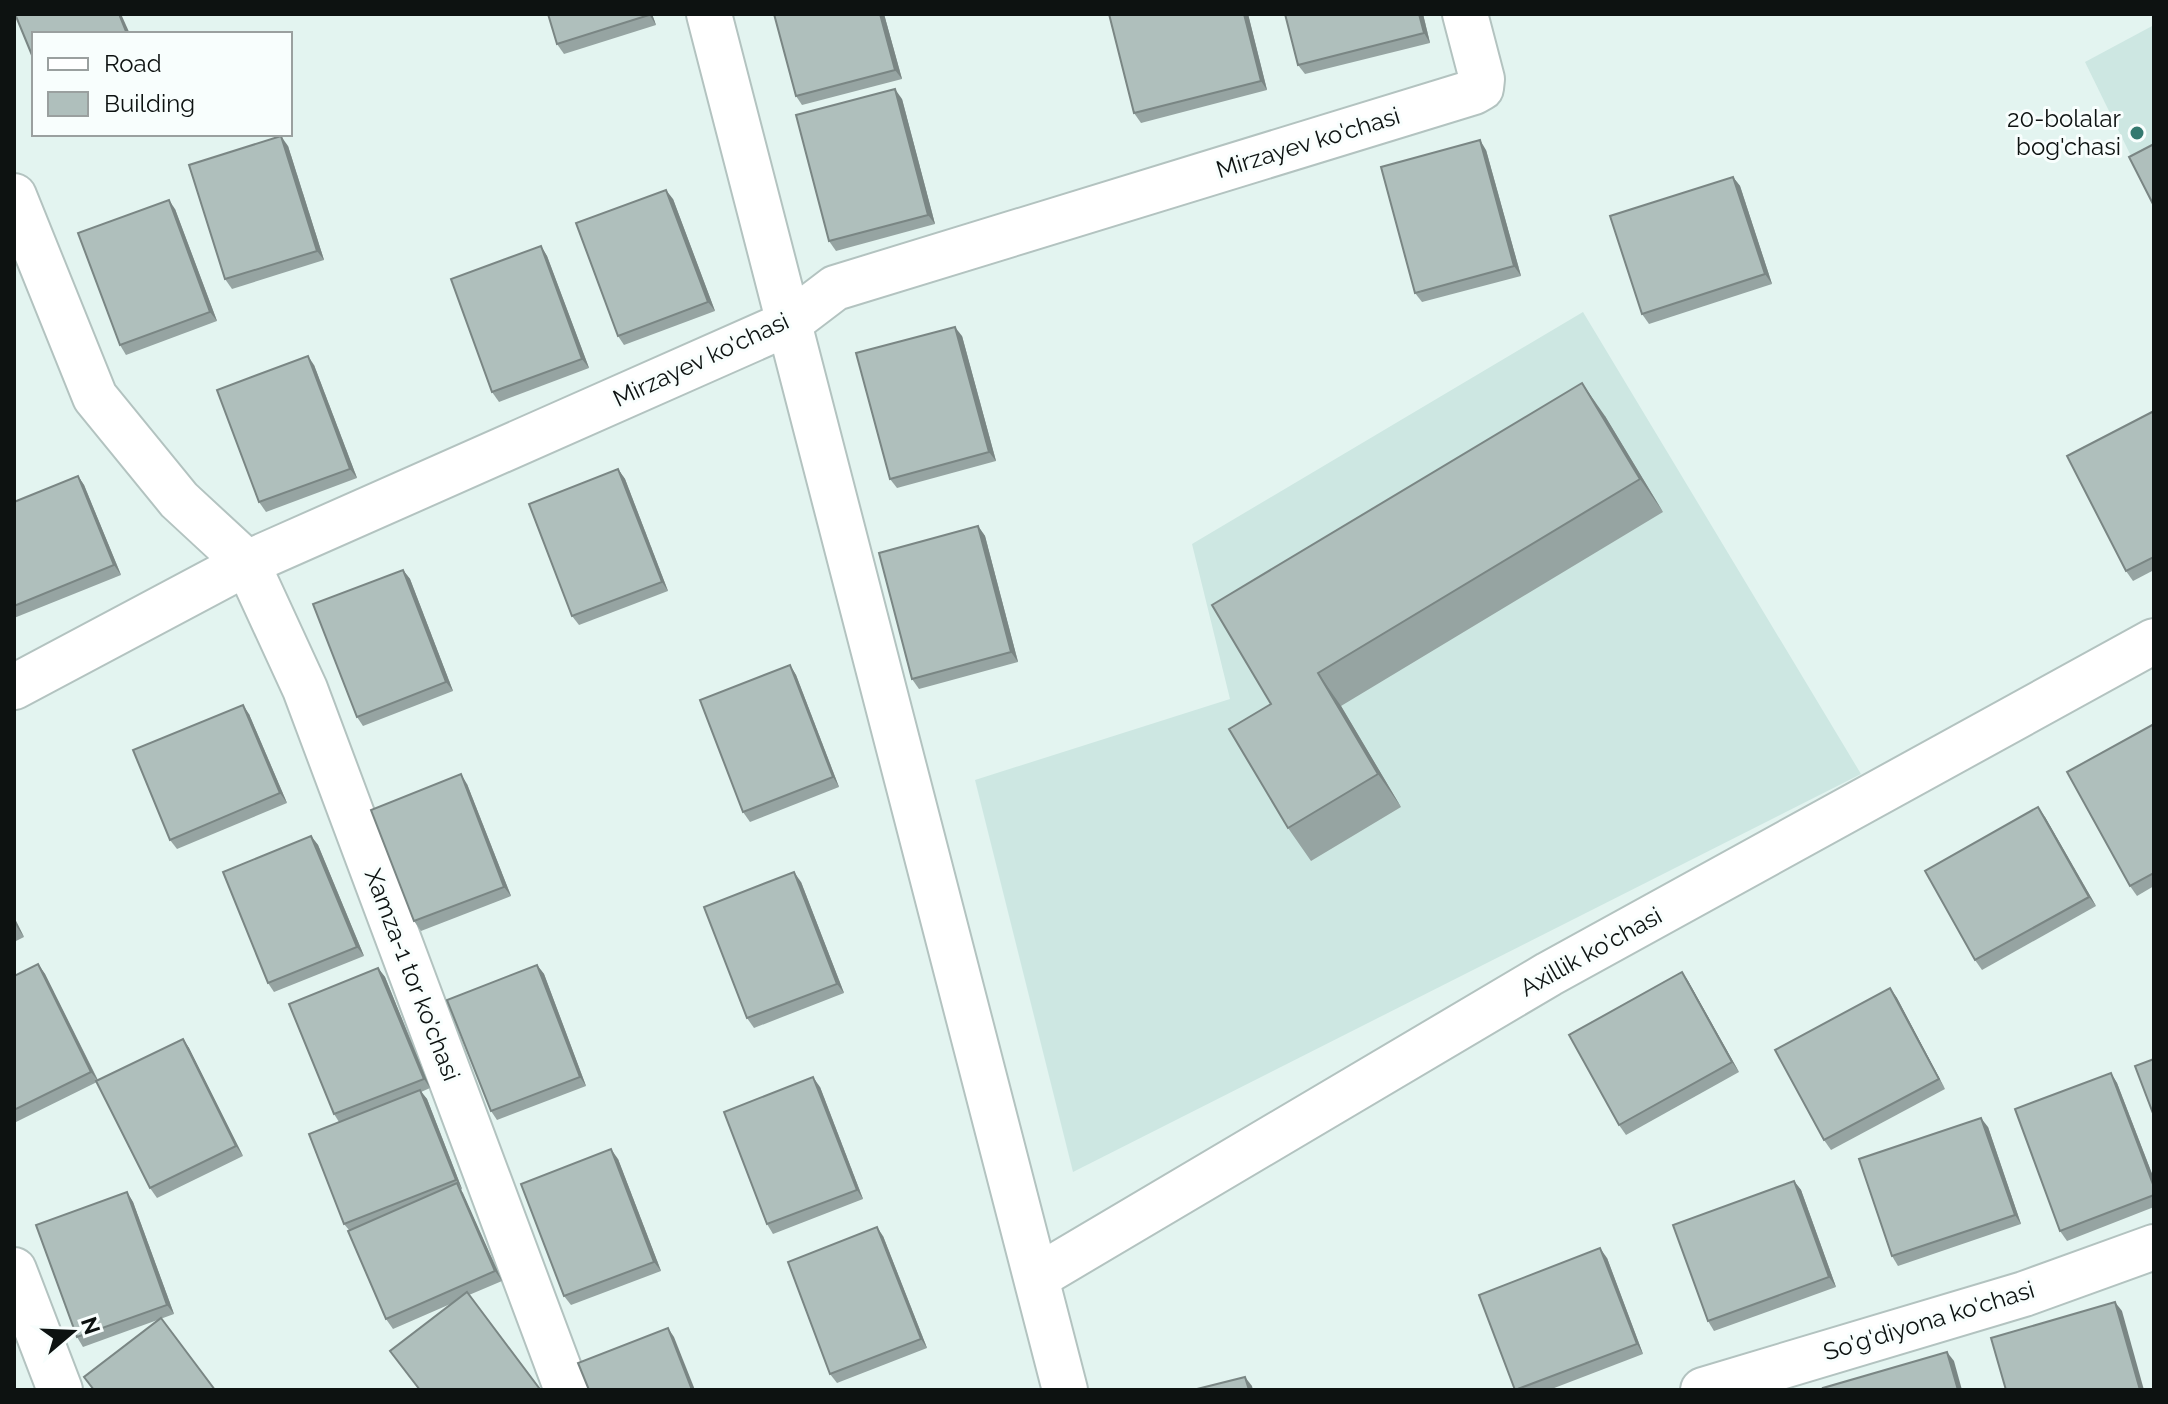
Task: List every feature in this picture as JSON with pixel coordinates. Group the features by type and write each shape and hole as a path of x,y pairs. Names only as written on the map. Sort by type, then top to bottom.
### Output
{"street":[{"path":"709,14 1065,1390"},
{"name":"Mirzayev ko'chasi","path":"14,687 247,563 789,323 835,288 1474,92 1481,88 1482,79 1465,14"},
{"path":"14,196 95,397 179,500 247,563"},
{"name":"Xamza-1 tor ko'chasi","path":"247,563 305,689 567,1390"},
{"name":"Axillik ko'chasi","path":"1037,1277 1549,974 2154,641"},
{"name":"So'g'diyona ko'chasi","path":"1703,1390 2024,1294 2154,1247"},
{"path":"14,1270 60,1390"}],"shaded area":[{"name":"20-bolalar bog'chasi","path":"2154,25 2154,203 2085,62"},
{"path":"1583,312 1861,774 1073,1172 975,780 1230,699 1192,544"}],"building":[{"path":"15,14 119,14 126,32 32,32 32,55"},
{"path":"548,14 649,14 649,15 557,44"},
{"path":"774,14 880,14 895,70 796,96"},
{"path":"1109,14 1244,14 1261,81 1134,113"},
{"path":"1285,14 1419,14 1424,33 1298,65"},
{"path":"895,89 928,215 829,241 796,115"},
{"path":"281,136 317,251 225,279 189,165"},
{"path":"1480,140 1514,266 1415,293 1381,167"},
{"path":"2154,144 2154,206 2129,157"},
{"path":"1733,177 1765,274 1642,314 1610,216"},
{"path":"666,190 708,302 618,336 576,223"},
{"path":"169,200 210,312 120,345 78,233"},
{"path":"541,246 582,359 492,392 451,279"},
{"path":"955,327 989,452 890,479 856,353"},
{"path":"308,356 350,469 259,502 217,390"},
{"path":"1582,383 1640,479 1318,673 1378,774 1288,828 1229,729 1271,704 1212,605"},
{"path":"2154,411 2154,557 2126,571 2067,456"},
{"path":"618,469 662,582 572,616 529,504"},
{"path":"78,476 114,565 14,606 14,502"},
{"path":"978,526 1011,652 912,679 879,553"},
{"path":"403,570 446,682 357,717 313,604"},
{"path":"790,665 833,777 743,812 700,700"},
{"path":"243,705 280,793 170,840 133,750"},
{"path":"2154,724 2154,873 2130,886 2067,772"},
{"path":"461,774 504,887 414,921 371,810"},
{"path":"2038,807 2089,897 1975,960 1925,871"},
{"path":"311,836 357,947 268,983 223,872"},
{"path":"794,872 837,984 747,1018 704,907"},
{"path":"38,964 91,1072 14,1110 14,976"},
{"path":"537,965 580,1077 491,1111 447,1000"},
{"path":"378,968 424,1079 334,1114 289,1004"},
{"path":"1682,972 1732,1062 1619,1125 1569,1035"},
{"path":"1890,988 1939,1079 1824,1140 1775,1050"},
{"path":"183,1039 236,1146 150,1188 96,1081"},
{"path":"2154,1059 2154,1116 2135,1066"},
{"path":"2111,1073 2154,1187 2154,1195 2060,1231 2015,1109"},
{"path":"813,1077 857,1190 767,1224 724,1112"},
{"path":"420,1090 456,1180 344,1224 309,1134"},
{"path":"1981,1118 2015,1215 1892,1256 1859,1159"},
{"path":"611,1149 654,1262 564,1296 521,1184"},
{"path":"1794,1181 1829,1277 1708,1321 1673,1225"},
{"path":"457,1183 495,1271 386,1319 348,1231"},
{"path":"127,1192 167,1305 77,1337 36,1225"},
{"path":"877,1227 921,1339 830,1374 788,1262"},
{"path":"1600,1248 1637,1344 1515,1390 1479,1295"},
{"path":"467,1292 539,1388 420,1390 390,1351"},
{"path":"2115,1302 2140,1390 2006,1390 1991,1338"},
{"path":"161,1318 215,1390 94,1390 84,1377"},
{"path":"668,1328 692,1390 589,1390 578,1363"},
{"path":"1947,1352 1958,1390 1823,1388"},
{"path":"1245,1377 1249,1390 1193,1390"}],"place":[{"name":"20-bolalar bog'chasi","path":"2137,133"}]}
